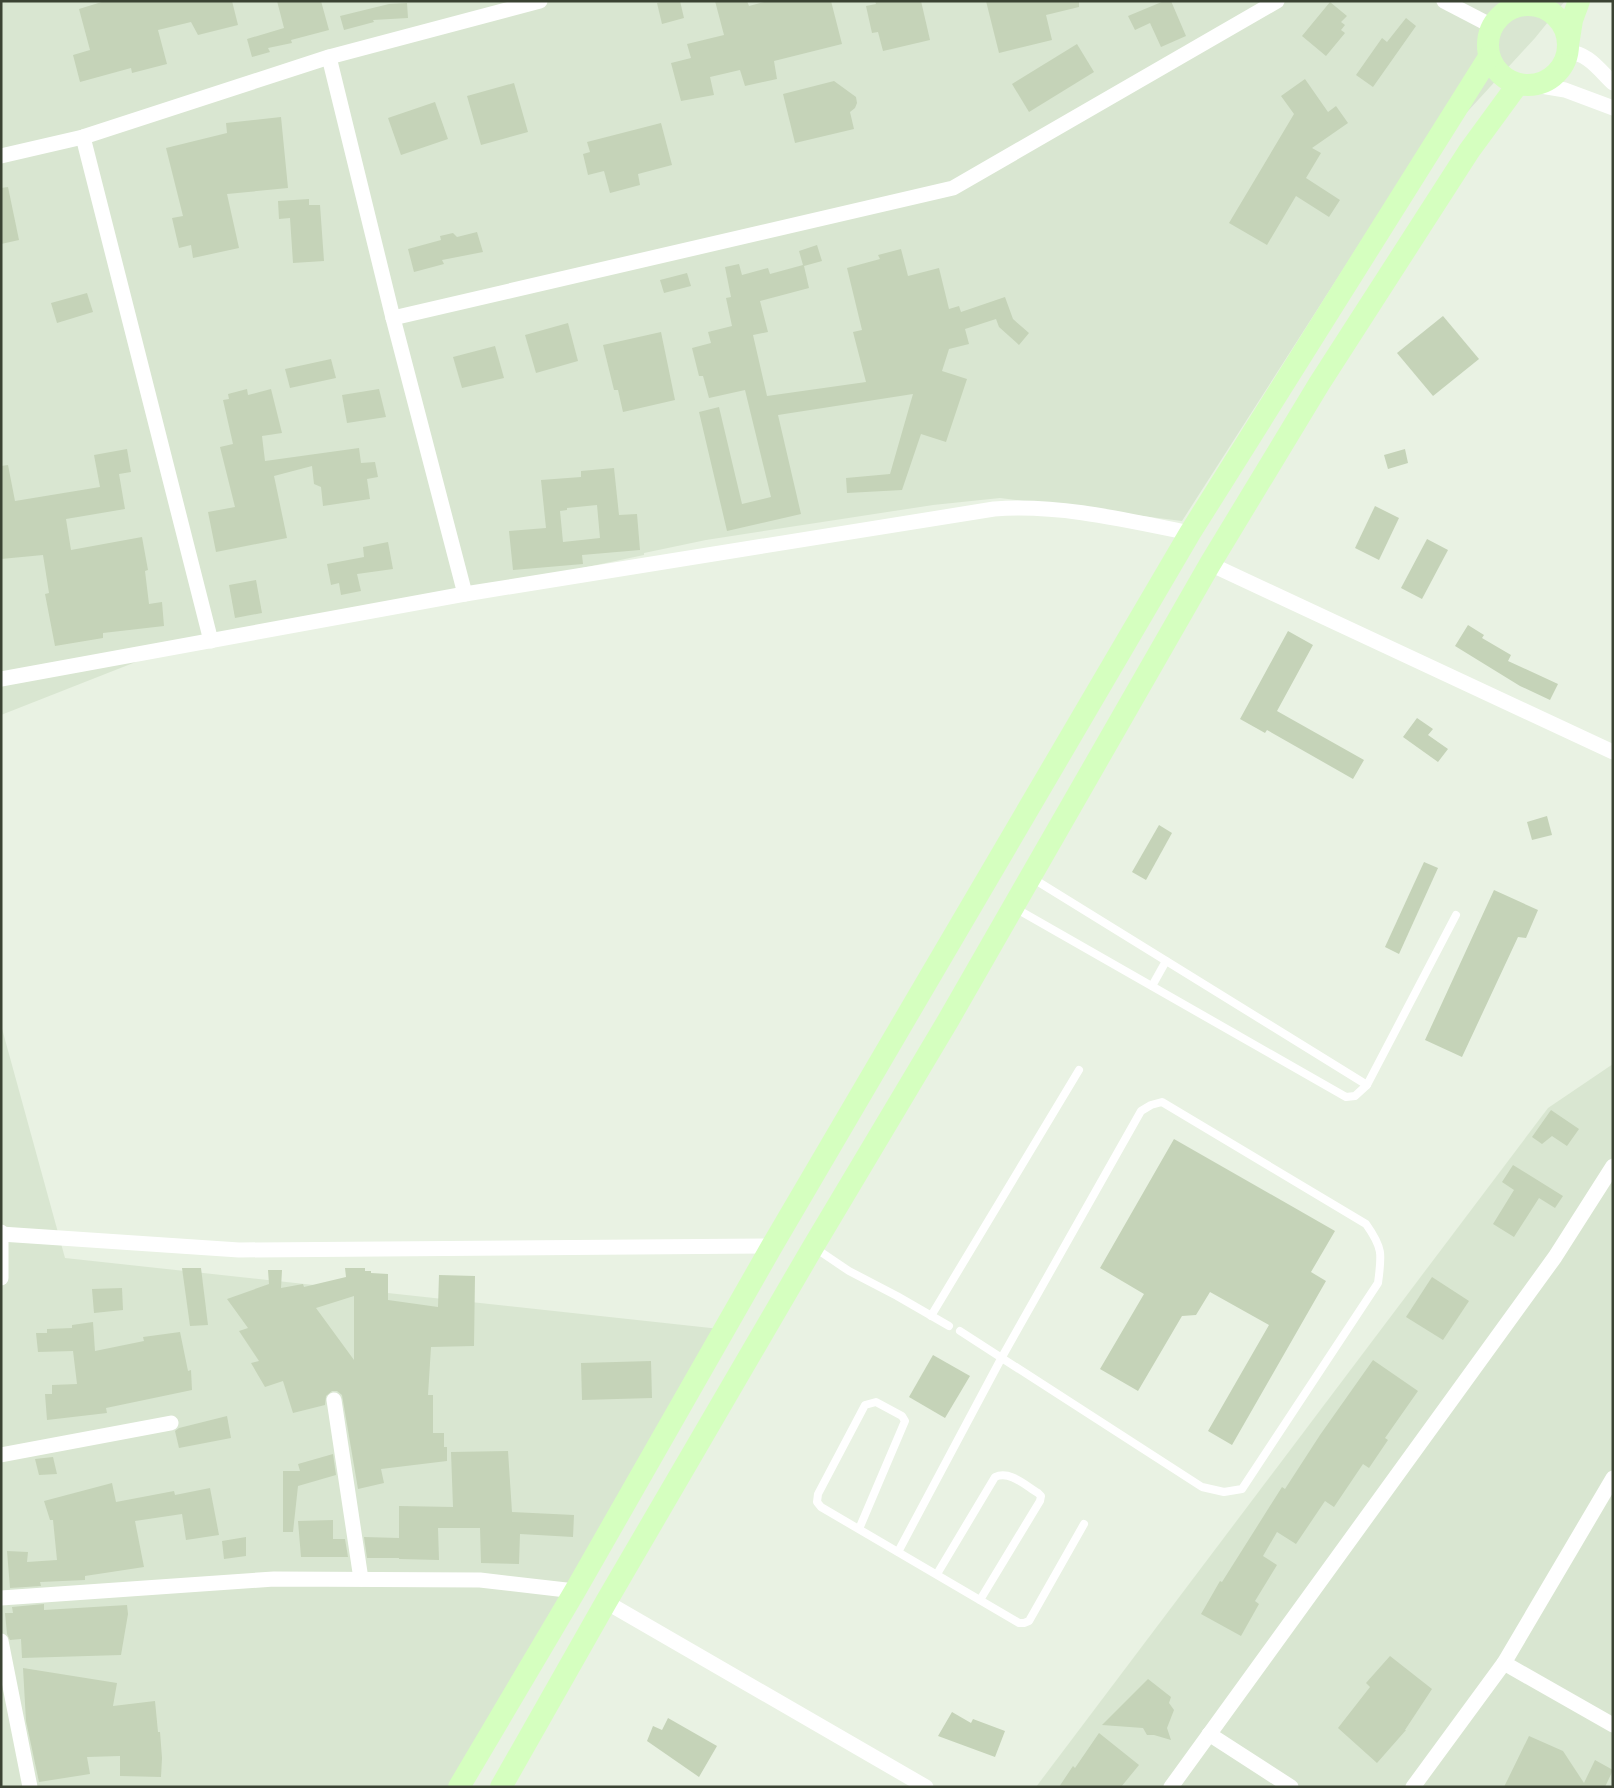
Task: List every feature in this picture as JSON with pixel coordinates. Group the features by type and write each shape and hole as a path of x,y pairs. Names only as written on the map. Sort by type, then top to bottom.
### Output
{"main road":[{"path":"1568,49 1566,31 1555,16 1539,6 1522,3 1499,17 1492,26 1488,36 1487,47 1489,57 1495,69 1505,79 1526,84 1550,79 1561,68 1568,49 1572,20 1579,1"},
{"path":"460,1787 575,1591 772,1246 1190,533 1489,57"},
{"path":"501,1787 813,1246 944,1028 1210,564 1324,375 1469,151 1526,84"}],"street":[{"path":"1,156 83,137 329,57 540,1"},
{"path":"393,318 953,188 1277,1"},
{"path":"1444,1 1492,26"},
{"path":"1568,49 1586,57 1613,84"},
{"path":"329,57 393,318 465,594"},
{"path":"1526,84 1565,90 1613,108"},
{"path":"83,137 211,641"},
{"path":"1,679 465,594 1002,508 1020,507 1107,516 1190,533"},
{"path":"1210,564 1613,752"},
{"path":"1171,1787 1556,1257 1613,1166"},
{"path":"1,1278 1,1233 239,1250 772,1246"},
{"path":"334,1400 361,1579"},
{"path":"1,1455 171,1423"},
{"path":"1413,1787 1504,1663 1613,1478"},
{"path":"1,1598 274,1579 480,1580 575,1591"},
{"path":"606,1602 926,1787"},
{"path":"1,1641 30,1787"},
{"path":"1504,1663 1613,1725"},
{"path":"1209,1734 1291,1787"}],"lane":[{"path":"1031,877 1367,1085"},
{"path":"1013,907 1346,1097 1356,1096 1367,1085 1456,916"},
{"path":"1152,986 1166,961"},
{"path":"931,1316 1079,1070"},
{"path":"898,1552 1002,1357 1141,1111 1151,1104 1162,1102 1366,1224 1378,1242 1381,1262 1378,1284 1242,1489 1224,1492 1202,1486 1002,1357 960,1331"},
{"path":"813,1246 849,1271 898,1296 949,1326"},
{"path":"859,1529 906,1421 902,1416 876,1402 865,1404 818,1494 817,1502 821,1507 1019,1623 1029,1621 1084,1524"},
{"path":"937,1574 995,1478 1001,1474 1008,1475 1038,1493 1040,1501 980,1600"}],"shaded area":[{"path":"1,1 1565,1 1535,38 1390,196 1182,521 1000,498 933,505 706,540 525,580 151,656 1,715"},
{"path":"1,1025 65,1258 720,1329 454,1787 1,1787"},
{"path":"1613,1064 1613,1787 1036,1787 1548,1108"}],"building":[{"path":"105,1 232,1 238,25 198,35 191,22 158,30 167,64 132,73 131,68 80,82 73,55 90,50 79,9"},
{"path":"277,1 321,1 329,30 291,40 292,43 268,48 270,52 252,57 247,39 284,28"},
{"path":"680,1 684,18 662,24 657,3"},
{"path":"715,1 747,1 749,6 768,1 831,1 842,44 774,61 777,79 745,86 740,70 710,77 714,95 681,101 671,63 691,58 687,44 724,35"},
{"path":"875,1 921,1 930,40 883,51 878,32 872,33 866,6 876,4"},
{"path":"986,1 1079,1 1079,7 1046,15 1052,40 999,53"},
{"path":"1164,1 1171,1 1186,36 1161,47 1150,23 1135,30 1128,16"},
{"path":"1330,2 1347,16 1341,22 1345,25 1341,30 1345,33 1326,56 1302,36"},
{"path":"407,3 408,18 373,20 374,22 344,30 340,16 389,4"},
{"path":"1406,18 1416,26 1373,87 1356,75 1382,38 1387,42"},
{"path":"1077,44 1094,72 1029,112 1012,84"},
{"path":"1305,79 1328,112 1336,106 1348,123 1312,148 1321,153 1306,178 1340,200 1329,217 1296,196 1267,245 1229,223 1294,114 1281,96"},
{"path":"834,81 856,97 857,103 855,108 850,112 854,129 795,143 783,94"},
{"path":"514,83 528,132 481,145 467,96"},
{"path":"435,102 448,139 401,155 388,118"},
{"path":"281,117 288,188 227,194 239,248 193,258 191,245 179,248 172,218 183,216 166,148 227,133 226,123"},
{"path":"661,123 672,165 638,174 640,185 610,193 604,171 588,175 583,154 590,152 587,142"},
{"path":"8,187 19,240 1,244 1,188"},
{"path":"309,199 309,205 320,205 324,261 293,263 290,218 279,219 278,201"},
{"path":"477,232 483,252 442,260 444,264 414,272 408,249 441,240 440,236 453,233 457,237"},
{"path":"817,245 822,261 804,266 809,288 760,301 768,332 753,335 767,396 866,382 853,332 862,330 847,268 880,259 878,255 901,249 908,276 939,268 949,309 959,306 961,312 1005,297 1013,319 1029,333 1019,345 999,327 996,319 965,329 969,344 949,349 942,371 967,379 946,442 921,434 902,490 847,493 846,478 890,474 913,394 778,415 801,514 727,531 699,412 719,407 742,504 771,497 745,390 709,398 703,376 699,376 692,348 711,343 708,332 732,326 726,298 731,297 725,267 739,264 742,275 768,268 770,274 803,265 799,251"},
{"path":"687,273 691,286 664,293 660,280"},
{"path":"87,293 93,312 57,323 51,303"},
{"path":"1443,316 1479,359 1433,396 1397,353"},
{"path":"568,323 578,361 536,373 525,335"},
{"path":"661,332 675,400 623,412 618,390 614,390 603,345"},
{"path":"495,346 504,378 462,388 453,357"},
{"path":"331,359 336,378 290,388 285,369"},
{"path":"247,389 248,395 271,389 282,433 262,436 265,461 359,448 361,463 375,462 378,477 367,479 370,499 323,506 321,487 314,484 312,466 274,476 287,538 216,552 208,512 235,507 220,447 233,444 223,400 229,399 228,394"},
{"path":"379,389 386,417 347,423 342,395"},
{"path":"127,449 131,472 119,474 125,509 66,519 71,550 142,537 148,570 145,571 149,604 162,602 164,626 103,633 103,638 55,646 45,594 49,593 43,555 1,559 1,466 8,465 15,501 100,487 94,455"},
{"path":"1405,449 1408,463 1388,469 1384,455"},
{"path":"614,468 619,515 637,514 640,550 582,555 583,564 513,570 509,531 546,528 541,480 581,477 581,471","holes":["597,505 600,538 563,542 560,511 567,510 567,508"]},
{"path":"1375,506 1399,518 1379,560 1355,548"},
{"path":"1427,539 1448,550 1422,599 1401,588"},
{"path":"388,542 393,569 357,574 361,591 341,595 339,583 331,585 327,564 364,557 363,547"},
{"path":"256,580 262,613 235,618 229,585"},
{"path":"1468,625 1484,635 1482,638 1511,655 1508,661 1558,684 1550,700 1520,686 1455,646"},
{"path":"1288,631 1313,645 1277,711 1364,760 1353,779 1267,730 1265,733 1240,719"},
{"path":"1417,718 1433,729 1428,735 1448,749 1438,762 1403,737"},
{"path":"1547,816 1552,835 1532,840 1527,822"},
{"path":"1159,825 1172,833 1146,880 1132,872"},
{"path":"1424,862 1438,868 1399,954 1385,947"},
{"path":"1494,890 1538,910 1526,938 1518,937 1462,1057 1425,1040"},
{"path":"1551,1110 1579,1129 1567,1146 1552,1136 1542,1144 1532,1137"},
{"path":"1174,1139 1335,1231 1311,1272 1326,1281 1232,1445 1208,1431 1269,1325 1210,1292 1196,1315 1182,1316 1138,1391 1100,1369 1144,1294 1100,1268"},
{"path":"1513,1165 1563,1196 1555,1208 1539,1198 1514,1237 1493,1224 1514,1190 1502,1182"},
{"path":"182,1268 201,1268 208,1325 190,1326"},
{"path":"345,1268 365,1268 365,1271 371,1271 371,1273 388,1274 388,1300 438,1307 439,1275 475,1276 474,1346 431,1347 428,1395 433,1395 433,1433 444,1433 447,1461 381,1469 384,1483 358,1489 342,1395 337,1391 332,1391 326,1396 325,1405 293,1413 283,1381 265,1387 251,1363 259,1361 239,1331 248,1328 227,1299 269,1284 268,1270 282,1270 281,1288 303,1284 304,1287 346,1277","holes":["354,1296 354,1360 316,1308"]},
{"path":"1432,1277 1469,1301 1443,1340 1406,1317"},
{"path":"122,1288 123,1310 94,1313 92,1289"},
{"path":"93,1322 95,1351 144,1341 143,1337 180,1332 188,1371 191,1370 192,1390 106,1408 107,1413 47,1420 45,1394 52,1394 52,1385 77,1384 73,1351 38,1352 36,1333 47,1333 47,1329 72,1328 72,1325"},
{"path":"933,1355 970,1376 945,1418 909,1397"},
{"path":"1373,1360 1418,1391 1385,1438 1388,1440 1369,1468 1363,1464 1334,1507 1325,1501 1296,1544 1277,1532 1263,1556 1277,1565 1255,1601 1259,1604 1241,1636 1201,1614 1220,1581 1222,1582 1282,1487 1285,1489 1320,1435"},
{"path":"651,1361 652,1398 582,1400 581,1363"},
{"path":"227,1416 231,1438 179,1448 175,1431 179,1428"},
{"path":"508,1451 512,1512 574,1515 573,1537 520,1534 519,1564 481,1563 480,1528 438,1528 439,1560 367,1558 364,1537 399,1538 399,1506 453,1507 451,1452"},
{"path":"333,1454 336,1475 298,1486 293,1532 283,1532 283,1471 300,1471 298,1464"},
{"path":"53,1457 57,1474 39,1475 35,1459"},
{"path":"112,1483 116,1502 174,1491 175,1495 210,1488 219,1535 186,1540 182,1514 135,1521 144,1567 85,1576 85,1580 40,1582 41,1586 10,1588 7,1551 28,1552 27,1562 57,1560 53,1520 50,1520 44,1501"},
{"path":"333,1520 333,1539 345,1539 348,1557 301,1557 298,1521"},
{"path":"246,1537 246,1556 224,1559 222,1541"},
{"path":"44,1604 44,1610 127,1605 128,1614 121,1655 22,1658 21,1639 10,1640 7,1634 5,1613 13,1613 12,1607"},
{"path":"1390,1656 1432,1689 1406,1730 1377,1763 1338,1728 1370,1687 1366,1683"},
{"path":"23,1668 117,1683 113,1706 155,1701 158,1732 160,1732 161,1777 120,1776 120,1756 87,1757 90,1774 39,1782 26,1721"},
{"path":"1148,1679 1171,1697 1169,1703 1174,1710 1167,1728 1171,1740 1147,1735 1143,1728 1102,1725"},
{"path":"952,1712 971,1723 973,1719 1005,1731 995,1757 938,1736"},
{"path":"668,1718 717,1746 699,1777 647,1741 653,1726 662,1730"},
{"path":"1099,1733 1139,1765 1121,1787 1059,1787 1073,1766 1075,1768"},
{"path":"1529,1736 1563,1751 1584,1783 1595,1760 1613,1770 1605,1787 1504,1787"}]}
